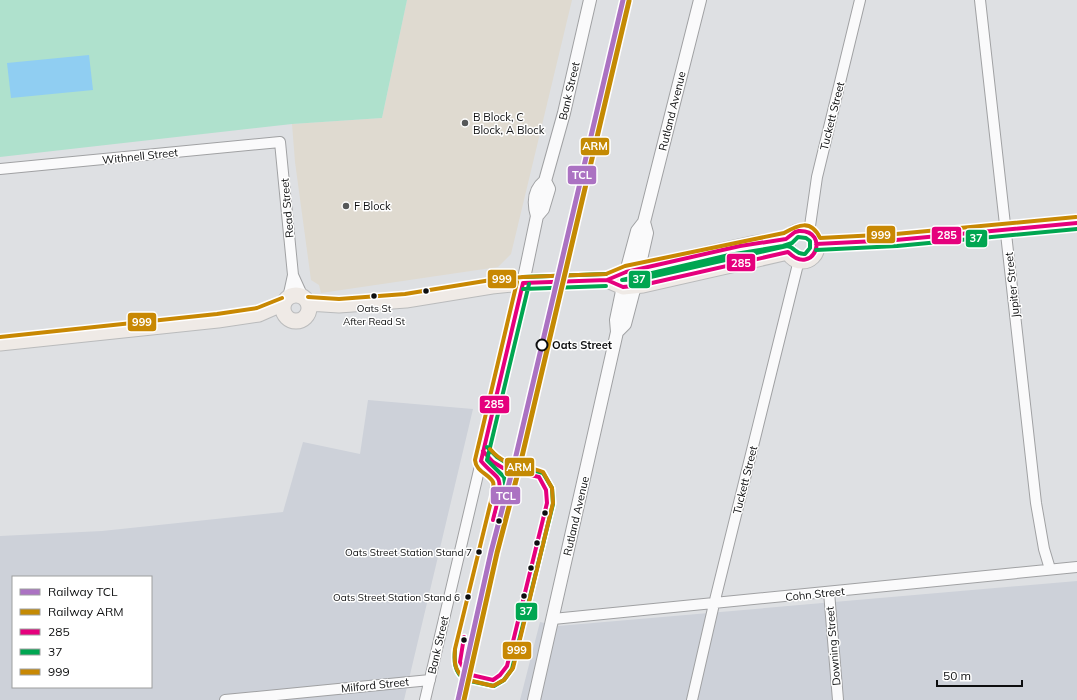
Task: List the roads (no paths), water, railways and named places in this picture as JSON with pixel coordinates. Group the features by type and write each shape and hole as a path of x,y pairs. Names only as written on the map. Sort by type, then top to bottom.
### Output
{"main road":[{"path":"812,238 896,240 1077,223"},
{"path":"607,280 632,271 752,244 792,250 804,260 812,256 816,248 812,238 804,231 795,232 792,250"},
{"path":"259,314 296,295 306,305 339,305 406,300 487,286 524,283 607,280 629,286 792,250"},
{"path":"286,300 283,311 288,318"},
{"path":"0,343 211,321 259,314 288,318 296,321 304,319 306,305"}],"street":[{"name":"Bank Street","path":"425,700 524,283 537,216 543,209 549,189 545,181 564,113 590,0"},
{"name":"Rutland Avenue","path":"534,700 617,332 625,324 632,271 647,233 644,222 700,0"},
{"name":"Tuckett Street","path":"812,238 817,177 860,0"},
{"name":"Jupiter Street","path":"980,0 1036,503 1042,540 1050,569"},
{"name":"Withnell Street","path":"0,169 280,142"},
{"name":"Read Street","path":"280,142 293,275 306,305"},
{"name":"Tuckett Street","path":"692,700 725,562 792,250"},
{"name":"Read Street","path":"286,300 293,275"},
{"name":"Cohn Street","path":"553,619 1077,567"},
{"name":"Downing Street","path":"829,592 838,700"},
{"name":"Milford Street","path":"225,700 430,680"}],"water":[{"path":"89,55 93,90 11,98 7,63"}],"rail line":[{"name":"TCL","path":"458,700 491,552 514,464 623,0"},
{"name":"ARM","path":"464,700 497,553 520,465 629,1"}],"place":[{"name":"B Block, C Block, A Block","path":"465,123"},
{"name":"F Block","path":"346,206"},
{"name":"Oats St After Read St","path":"374,296"},
{"name":"Oats Street","path":"542,345"},
{"name":"Oats Street Station Stand 7","path":"479,552"},
{"name":"Oats Street Station Stand 6","path":"468,597"}]}
